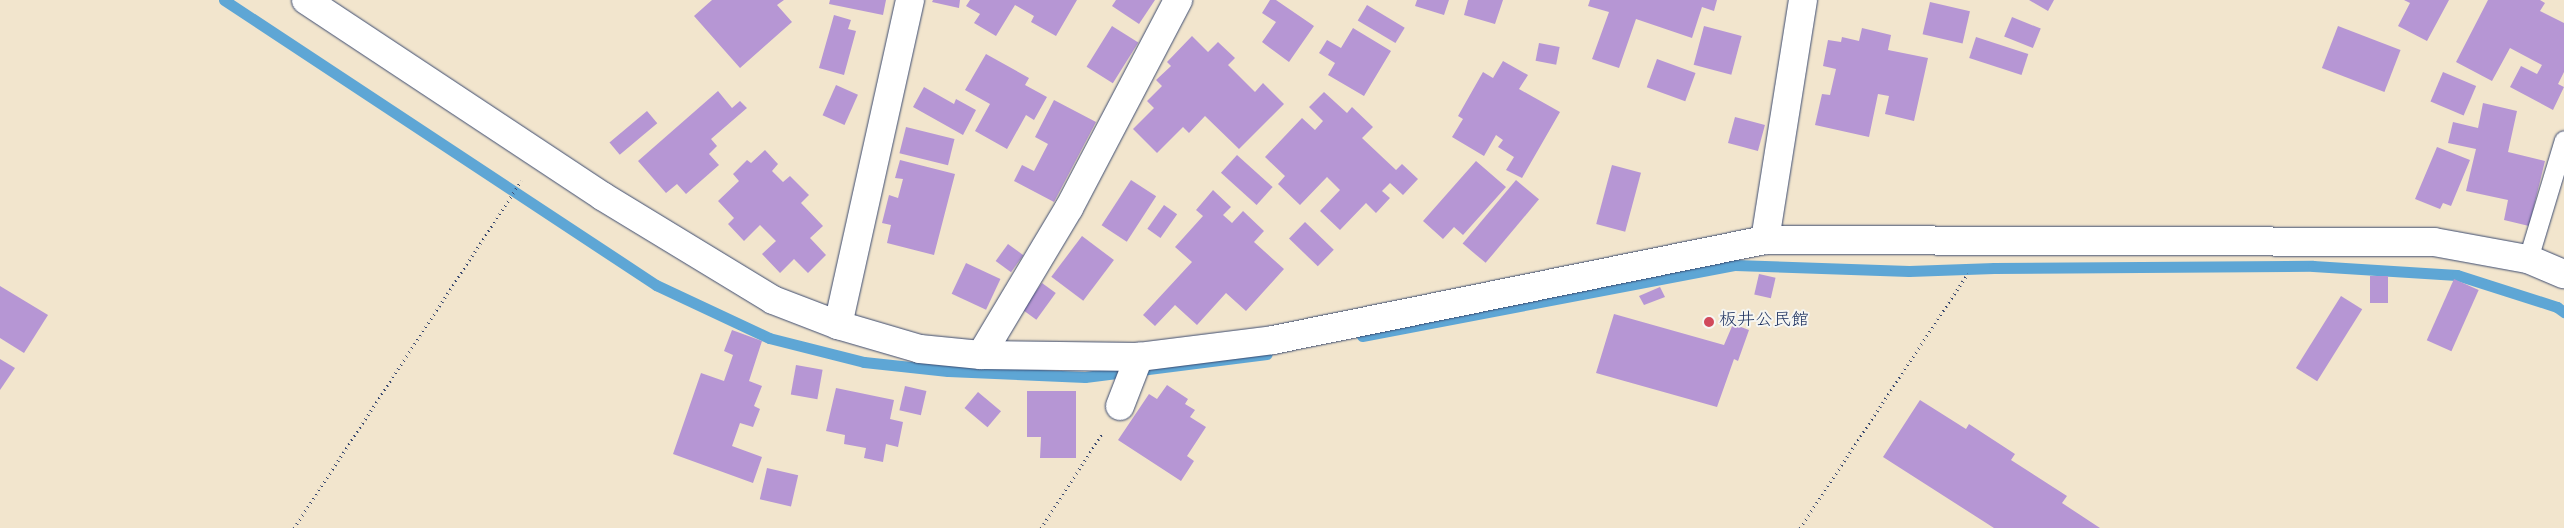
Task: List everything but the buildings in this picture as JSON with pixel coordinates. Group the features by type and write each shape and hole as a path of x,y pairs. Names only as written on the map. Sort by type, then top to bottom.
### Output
{"street":[{"path":"306,0 538,155 773,300 838,325 920,349 982,355 1139,357 1273,340 1765,240 2434,242 2528,259 2564,274"},
{"path":"838,325 910,0"},
{"path":"982,355 1069,208 1178,0"},
{"path":"1765,240 1803,0"},
{"path":"1120,406 1139,357"}],"lane":[{"path":"2528,259 2564,140"}],"path":[{"path":"294,528 538,155"},
{"path":"1800,528 1989,241"},
{"path":"1041,528 1120,406"}],"waterway":[{"path":"224,0 656,285 769,338 864,362 948,371 1085,377 1267,354"},
{"path":"1362,336 1735,265 1909,271 1994,268 2313,266 2457,275 2557,307 2564,312"}],"place":[{"name":"板井公民館","path":"1709,322"}]}
